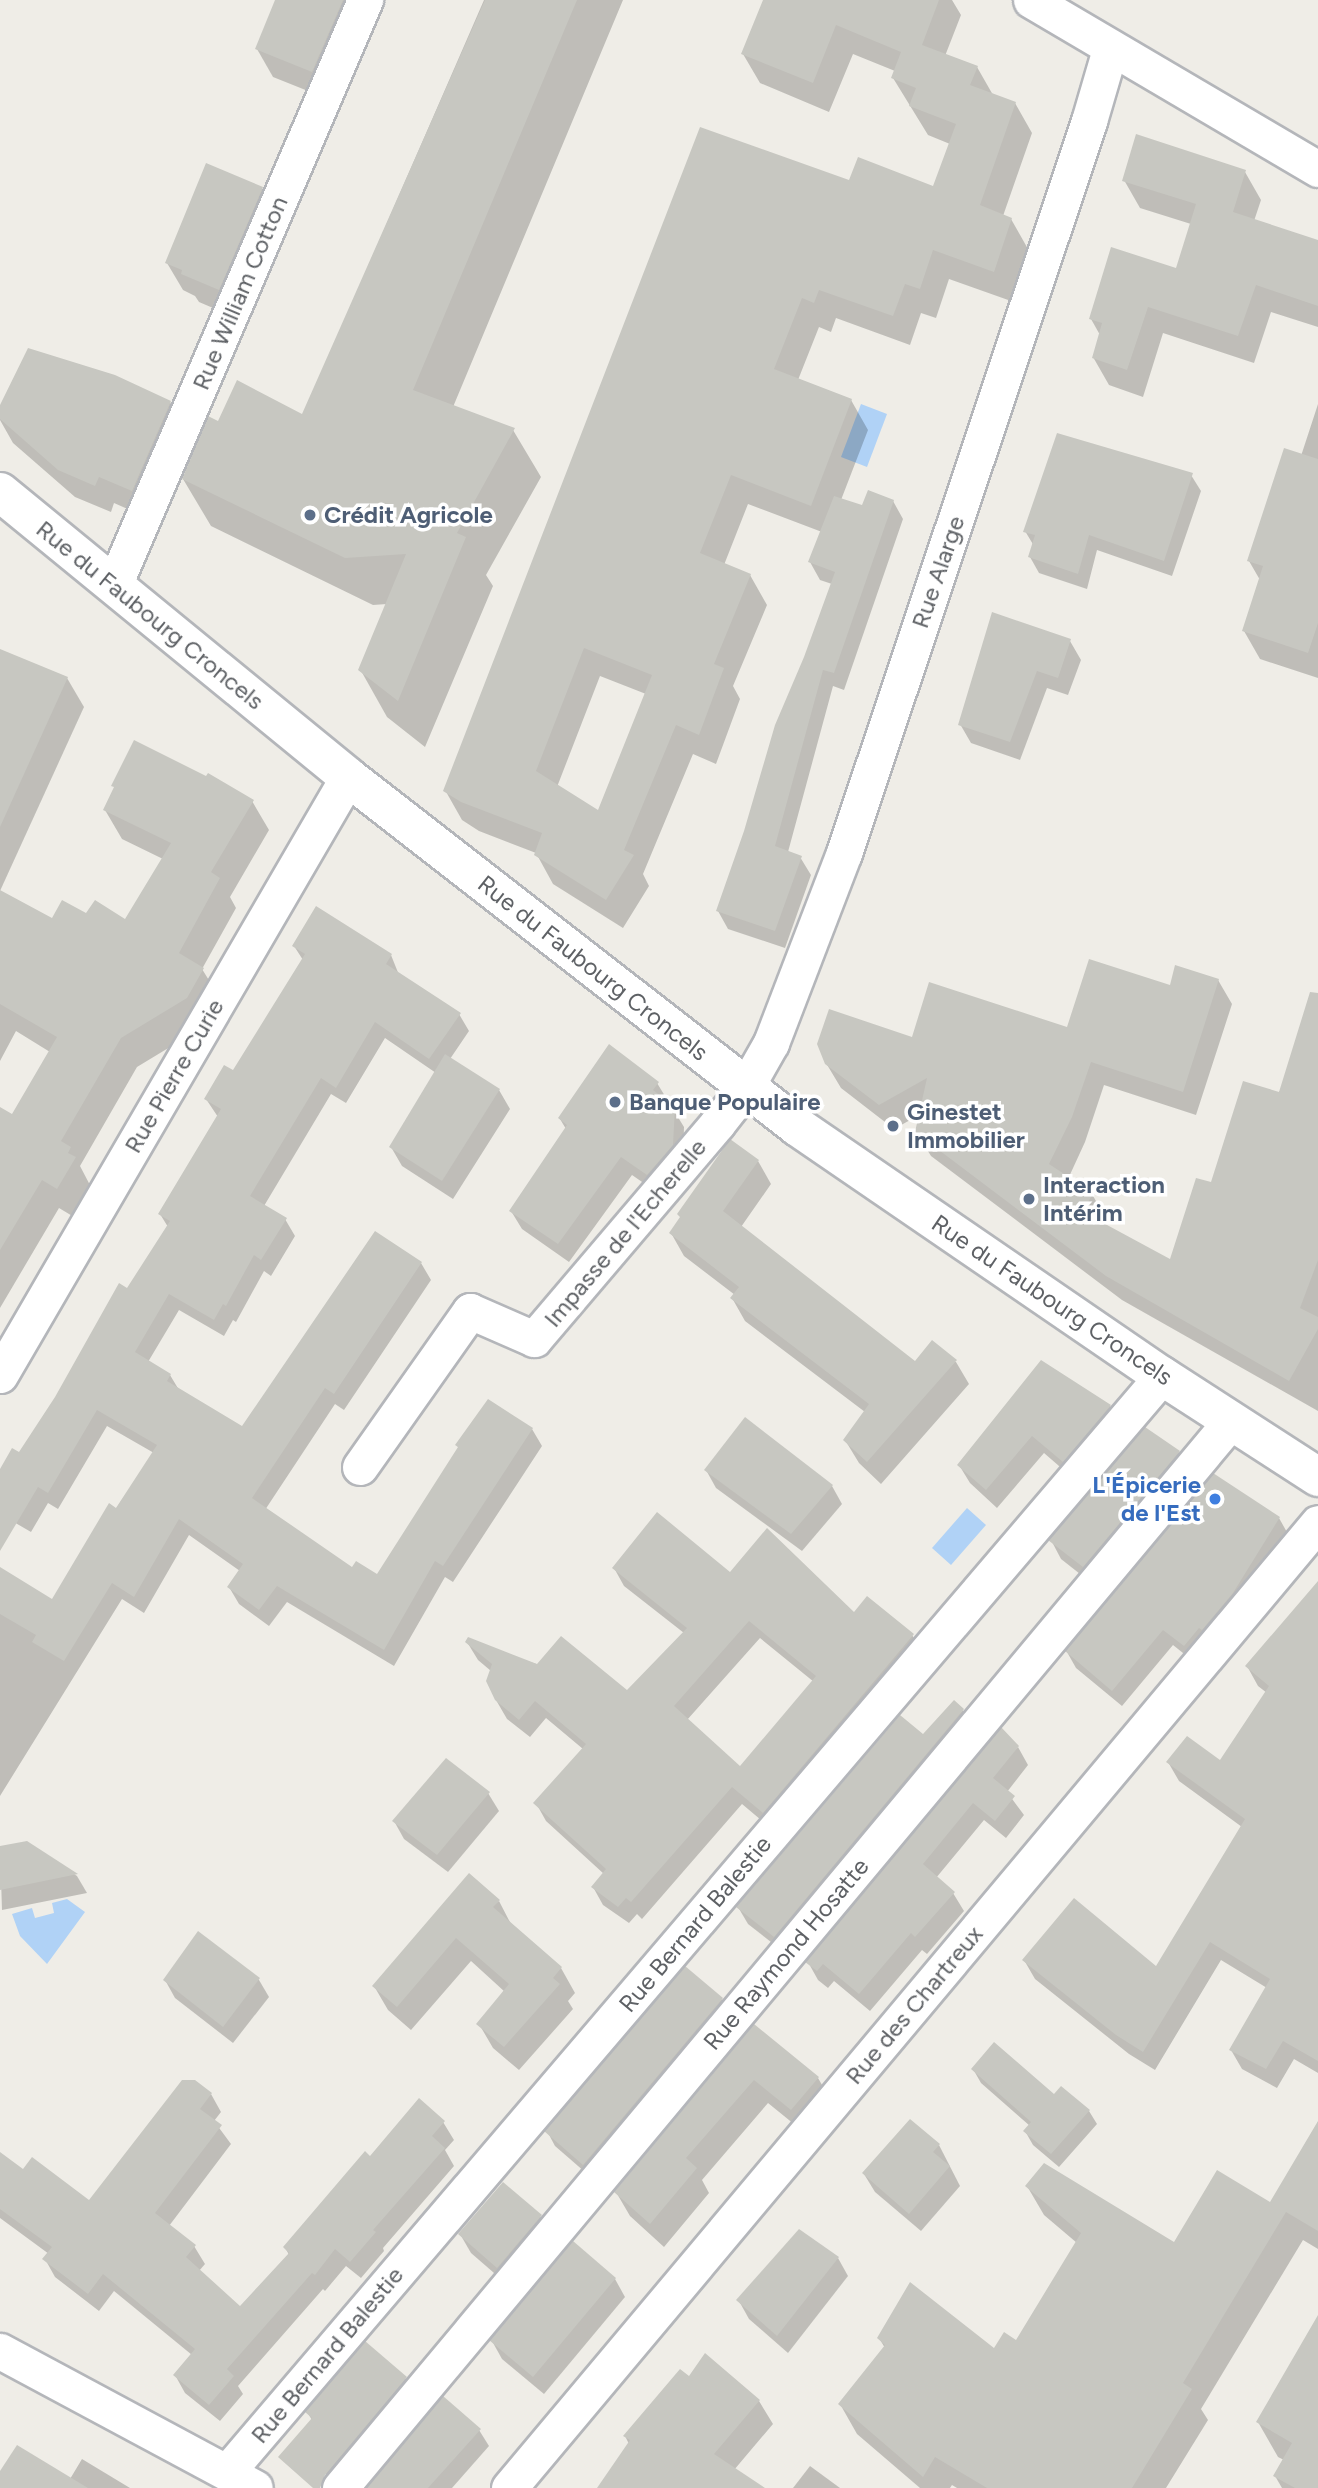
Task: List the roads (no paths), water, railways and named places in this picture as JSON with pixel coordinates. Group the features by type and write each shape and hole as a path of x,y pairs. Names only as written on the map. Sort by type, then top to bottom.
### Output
{"main road":[{"name":"Rue du Faubourg Croncels","path":"0,492 348,777 746,1087 817,1140 1163,1376 1318,1477"}],"street":[{"name":"Rue William Cotton","path":"114,585 365,0"},
{"path":"1031,0 1110,49 1318,169"},
{"name":"Rue Alarge","path":"746,1087 771,1043 844,853 1090,121 1110,49"},
{"name":"Rue Pierre Curie","path":"0,1375 348,777"},
{"name":"Impasse de l'Echerelle","path":"360,1467 470,1311 534,1339 746,1087"},
{"name":"Rue Bernard Balestie","path":"241,2480 1163,1376"},
{"name":"Rue Raymond Hosatte","path":"340,2488 1231,1421"},
{"name":"Rue des Chartreux","path":"509,2488 1318,1523"},
{"path":"0,2351 241,2480"}],"water":[{"path":"861,404 887,414 867,467 841,457"},
{"path":"967,1508 986,1525 951,1565 932,1548"},
{"path":"67,1899 85,1912 47,1964 20,1936 12,1914 32,1908 35,1918 54,1913 52,1903"}],"place":[{"name":"Crédit Agricole","path":"310,515"},
{"name":"Banque Populaire","path":"615,1102"},
{"name":"Ginestet Immobilier","path":"893,1126"},
{"name":"Interaction Intérim","path":"1029,1199"},
{"name":"L'Épicerie de l'Est","path":"1215,1499"}]}
